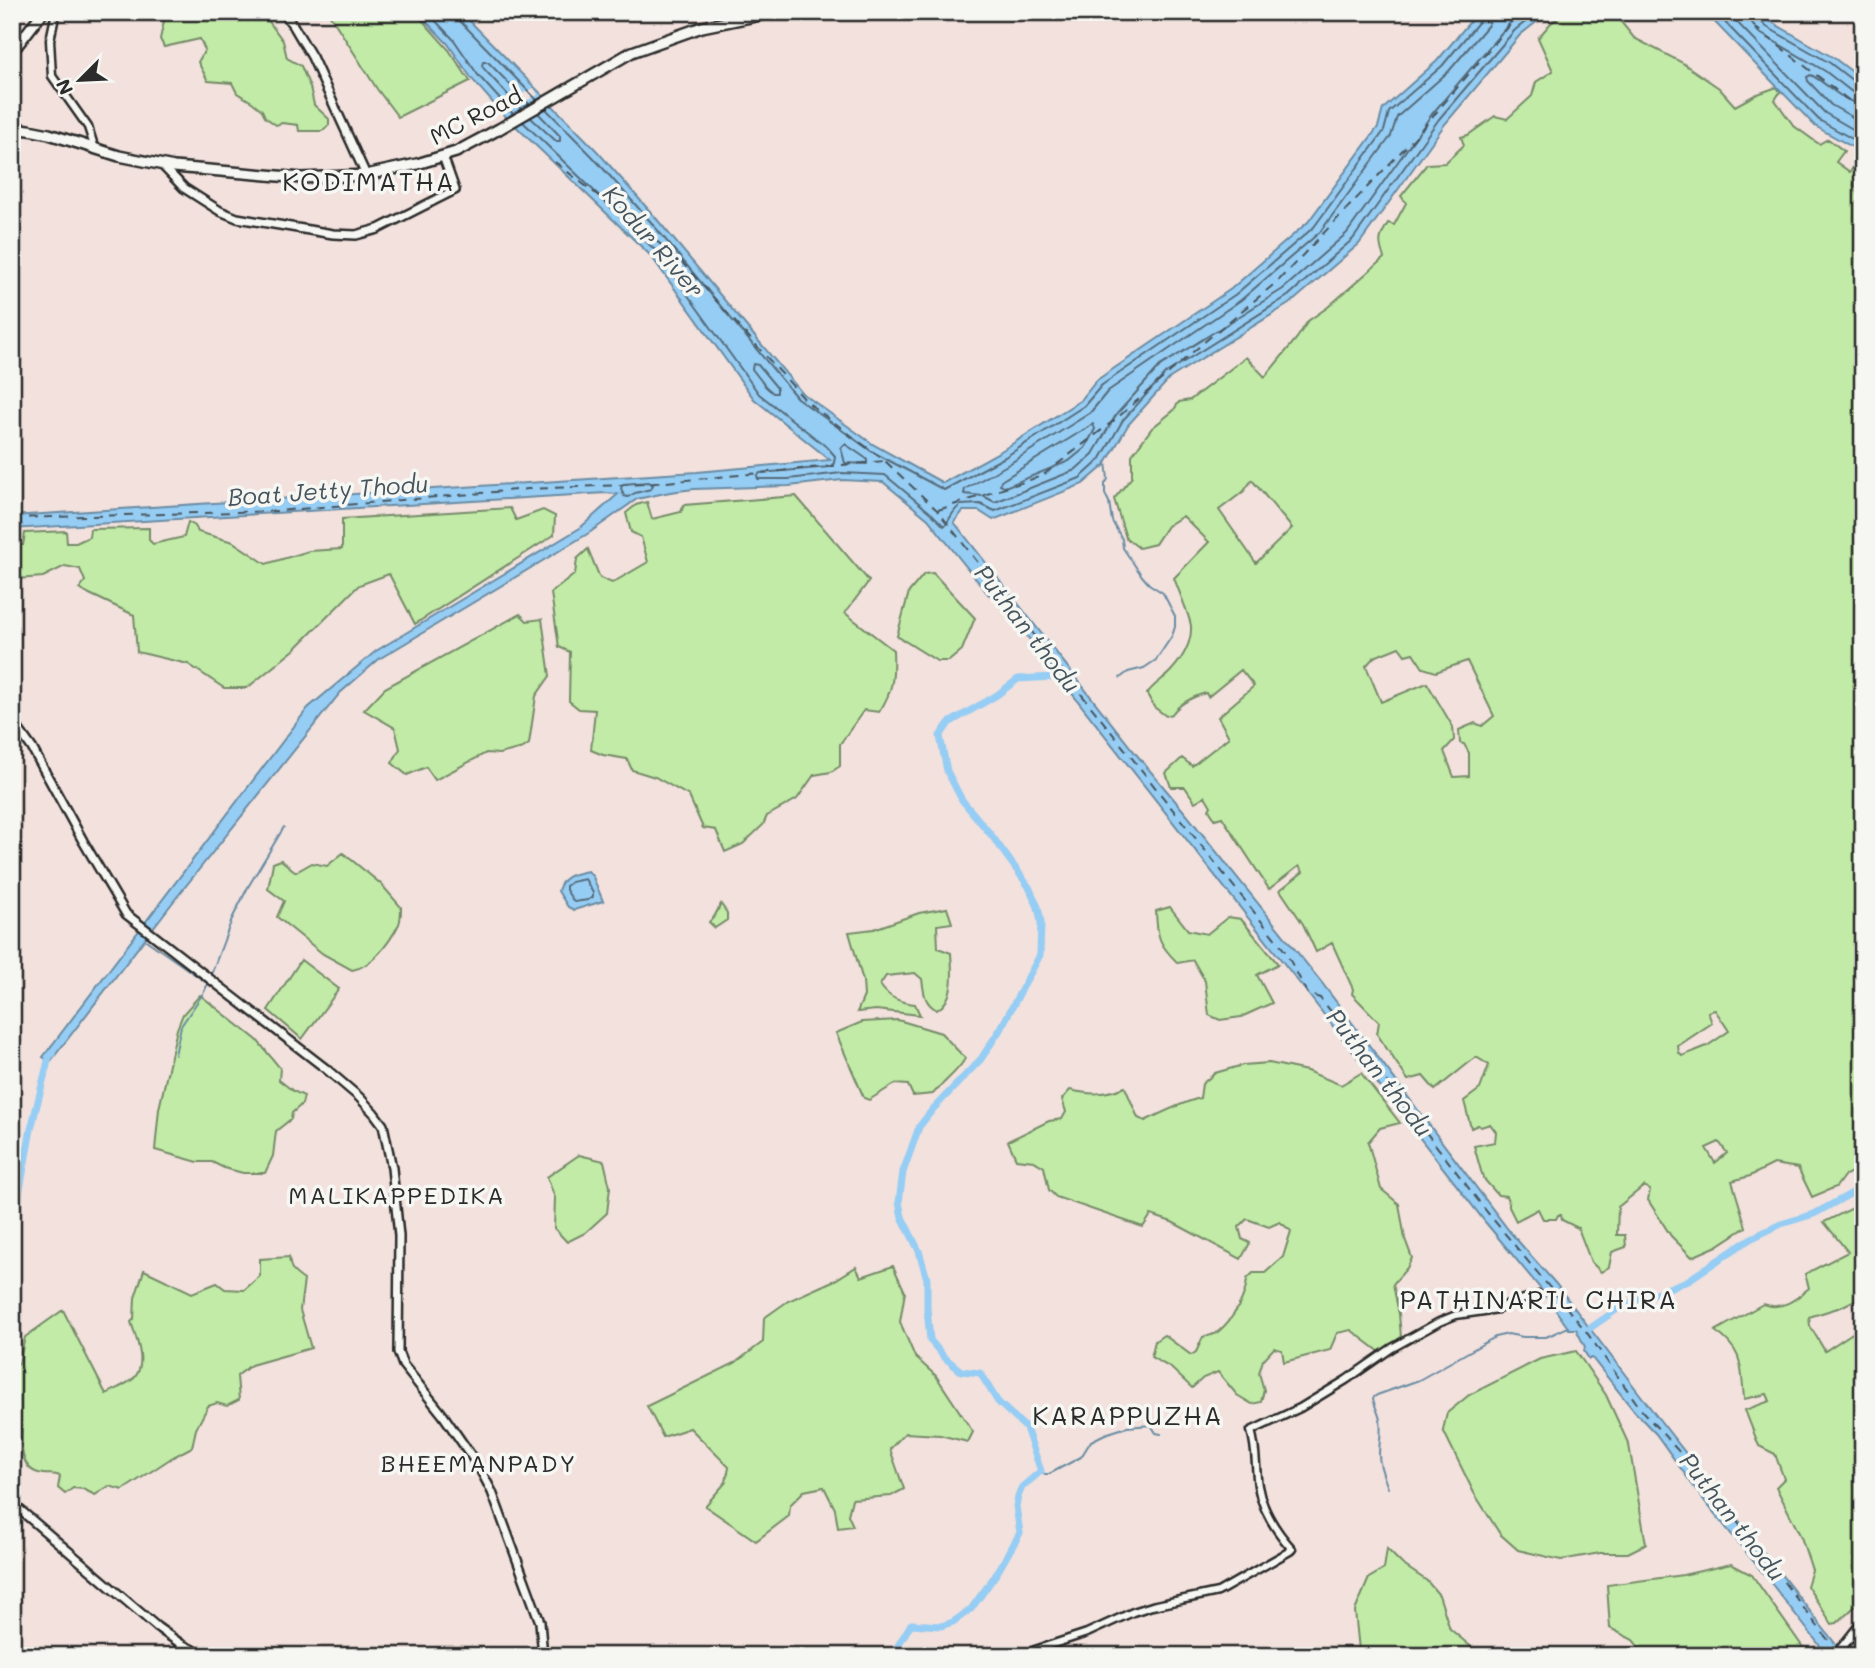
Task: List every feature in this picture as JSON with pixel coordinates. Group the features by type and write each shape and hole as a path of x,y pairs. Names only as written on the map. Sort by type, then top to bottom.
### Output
{"highway":[{"path":"12,52 43,12"},
{"name":"MC Road","path":"12,128 49,134 122,157 162,165 302,178 366,175 402,168 468,146 624,56 658,42 702,27 775,12"}],"main road":[{"path":"283,12 312,57 366,175"},
{"path":"162,165 184,188 220,211 237,218 334,234 356,235 378,229 455,190 443,156"},
{"path":"12,720 32,748 126,914 346,1085 383,1125 392,1168 399,1236 397,1346 400,1359 479,1467 492,1492 540,1622 543,1656"},
{"path":"12,1503 157,1627 205,1656"},
{"path":"1835,1656 1863,1621"}],"street":[{"path":"56,12 50,40 52,76 88,127 95,149"},
{"path":"1027,1656 1035,1650 1087,1633 1133,1612 1218,1592 1293,1549 1265,1511 1258,1489 1255,1445 1251,1431 1300,1408 1392,1348 1439,1322 1456,1315 1498,1309 1539,1295"}],"green space":[{"path":"166,12 262,12 283,41 287,58 301,66 314,105 329,119 329,125 322,131 299,131 298,125 276,125 265,117 262,110 237,93 232,83 208,81 198,62 205,50 200,39 164,47 160,39"},
{"path":"328,12 415,12 449,50 470,81 398,117"},
{"path":"1565,12 1613,12 1634,38 1681,62 1719,88 1735,106 1777,87 1780,92 1775,100 1794,126 1819,144 1828,139 1844,151 1836,162 1850,172 1858,160 1863,164 1854,185 1863,189 1863,1166 1844,1176 1836,1187 1812,1197 1798,1168 1774,1164 1750,1176 1732,1181 1746,1227 1717,1246 1692,1257 1671,1236 1648,1200 1650,1190 1644,1186 1618,1207 1617,1235 1625,1235 1626,1247 1612,1252 1609,1267 1601,1272 1591,1262 1578,1228 1562,1220 1561,1215 1556,1219 1543,1219 1538,1209 1516,1221 1506,1196 1498,1195 1483,1178 1474,1146 1495,1142 1496,1132 1490,1124 1471,1128 1464,1101 1480,1089 1489,1065 1476,1057 1435,1090 1423,1076 1408,1080 1377,1034 1379,1022 1352,994 1353,989 1332,943 1316,952 1303,924 1280,890 1303,872 1299,866 1269,889 1222,817 1215,819 1205,796 1195,802 1185,787 1171,787 1166,773 1182,758 1192,766 1229,737 1218,717 1254,686 1241,670 1208,697 1206,693 1191,699 1172,714 1166,716 1154,707 1147,694 1179,661 1186,650 1191,632 1174,578 1209,542 1183,516 1167,526 1155,544 1139,548 1126,538 1114,499 1132,477 1132,455 1152,428 1173,411 1179,402 1190,400 1246,357 1265,377 1308,321 1384,258 1380,243 1383,232 1388,223 1394,225 1406,203 1401,196 1427,164 1445,163 1464,145 1461,137 1495,116 1507,119 1532,96 1536,82 1553,71 1538,38","holes":["1252,480 1292,528 1256,563 1219,510 1244,491","1399,647 1405,655 1413,653 1423,668 1436,672 1467,661 1494,716 1482,726 1475,723 1459,730 1460,743 1464,744 1469,753 1469,776 1454,777 1444,751 1454,740 1453,727 1427,683 1381,702 1366,666 1374,657","1715,1010 1729,1031 1707,1046 1682,1056 1678,1046 1712,1023 1708,1012","1719,1142 1727,1153 1715,1163 1706,1148"]},
{"path":"796,496 869,581 845,613 893,650 892,682 888,697 879,712 864,710 840,744 840,766 831,772 814,775 797,799 767,816 763,825 743,844 725,852 716,830 703,828 689,796 655,777 632,770 627,759 591,750 595,710 579,709 569,701 570,652 559,647 551,593 575,574 577,559 588,549 600,578 612,583 648,562 641,537 631,532 626,513 636,505 647,502 652,519 681,512 684,505"},
{"path":"510,508 516,520 543,510 555,516 554,535 415,624 389,574 359,585 294,650 247,688 224,688 188,664 137,652 134,615 79,589 85,581 80,569 65,566 43,577 17,579 17,599 12,602 12,545 23,545 25,533 66,531 67,543 76,543 89,537 90,529 149,528 149,540 153,544 184,537 188,522 195,526 198,532 233,542 266,564 309,551 342,549 342,519"},
{"path":"933,573 975,618 962,650 949,661 937,661 897,636 909,592 924,574"},
{"path":"520,614 527,621 542,619 550,676 536,696 529,744 499,754 486,753 435,780 426,767 407,775 392,763 400,749 395,728 364,710 385,688"},
{"path":"343,853 381,884 401,907 399,924 385,946 367,964 352,970 323,954 277,917 284,901 268,889 273,863 281,860 296,872 312,863 327,866"},
{"path":"721,904 727,913 727,920 715,928 709,922"},
{"path":"1170,907 1188,930 1207,934 1228,917 1241,919 1278,964 1257,975 1272,1003 1241,1017 1220,1020 1209,1015 1205,981 1193,960 1178,963 1160,940 1156,911"},
{"path":"947,908 952,923 937,925 938,948 951,953 952,984 943,1005 937,1010 929,1004 922,979 915,973 886,976 880,985 895,999 915,1004 920,1015 876,1010 857,1012 864,996 863,981 849,932 874,929 919,913"},
{"path":"301,960 339,989 302,1039 268,1010"},
{"path":"200,995 257,1040 280,1068 279,1080 304,1096 302,1104 292,1113 291,1119 276,1131 273,1156 265,1173 243,1173 212,1162 198,1162 155,1150 159,1109 177,1029 183,1014"},
{"path":"898,1020 941,1033 965,1058 933,1094 913,1096 908,1085 895,1084 869,1100 864,1098 836,1033 862,1022"},
{"path":"1269,1063 1307,1071 1341,1085 1361,1073 1400,1123 1380,1128 1368,1142 1381,1189 1399,1204 1405,1239 1412,1258 1393,1284 1401,1337 1380,1352 1351,1330 1337,1333 1330,1350 1284,1362 1282,1350 1274,1348 1263,1360 1259,1373 1264,1390 1261,1402 1252,1404 1237,1395 1218,1372 1203,1378 1192,1388 1171,1368 1151,1357 1155,1341 1164,1335 1191,1355 1196,1352 1203,1337 1217,1332 1234,1314 1247,1279 1253,1273 1265,1273 1283,1257 1291,1231 1280,1222 1269,1227 1247,1219 1239,1227 1242,1239 1250,1243 1241,1259 1172,1222 1151,1215 1143,1227 1056,1197 1049,1190 1044,1167 1034,1161 1016,1159 1008,1141 1049,1121 1062,1119 1066,1112 1062,1099 1070,1090 1098,1093 1125,1087 1138,1118 1145,1121 1200,1098 1202,1084 1215,1073 1243,1065"},
{"path":"579,1155 604,1161 610,1187 607,1213 585,1233 567,1242 554,1228 555,1198 547,1177"},
{"path":"1863,1203 1863,1296 1841,1307 1809,1317 1810,1326 1825,1351 1863,1326 1863,1599 1837,1623 1832,1624 1807,1586 1812,1570 1801,1537 1776,1487 1784,1479 1775,1454 1759,1446 1745,1410 1770,1401 1767,1394 1744,1399 1739,1360 1731,1345 1715,1331 1763,1304 1782,1305 1799,1297 1809,1288 1805,1274 1848,1252 1824,1222"},
{"path":"289,1257 293,1271 304,1280 300,1310 311,1348 251,1365 237,1376 239,1400 227,1406 217,1403 208,1406 196,1429 192,1447 123,1490 109,1486 95,1495 73,1488 65,1494 58,1488 60,1476 35,1472 26,1463 22,1450 22,1429 12,1427 12,1366 19,1364 25,1337 63,1310 106,1394 129,1382 138,1371 139,1350 131,1322 134,1319 135,1298 144,1270 192,1293 217,1283 225,1289 244,1290 260,1276 260,1259"},
{"path":"893,1266 905,1292 900,1322 915,1357 936,1376 973,1432 968,1442 940,1435 905,1433 890,1449 904,1489 891,1496 852,1499 848,1515 853,1526 838,1528 835,1509 824,1487 804,1491 790,1505 789,1516 756,1541 705,1506 726,1482 729,1467 690,1428 663,1437 647,1406 735,1363 763,1342 764,1318 788,1301 835,1280 856,1267 861,1277"},
{"path":"1576,1351 1606,1395 1629,1445 1646,1544 1628,1553 1600,1553 1561,1560 1518,1550 1500,1534 1474,1493 1443,1430 1447,1413 1469,1395 1540,1359"},
{"path":"1387,1549 1402,1564 1427,1581 1439,1595 1450,1629 1482,1656 1361,1656 1355,1611 1369,1578 1384,1569"},
{"path":"1731,1564 1752,1575 1809,1656 1646,1656 1633,1640 1610,1628 1607,1585 1683,1575"}],"water":[{"path":"417,12 461,12 597,151 802,393 874,445 943,483 1001,451 1081,400 1097,380 1231,289 1308,222 1378,127 1383,109 1437,61 1478,12 1549,12 1520,35 1445,124 1359,244 1292,302 1170,378 1128,425 1105,465 1083,484 993,520 979,511 963,511 954,522 1131,748 1322,983 1510,1232 1556,1284 1845,1656 1828,1656 1702,1498 1656,1434 1592,1358 1589,1359 1576,1329 1569,1329 1540,1288 1008,615 1004,604 988,594 928,519 883,482 842,480 789,486 694,489 637,499 589,533 379,659 340,693 173,902 50,1062 43,1057 308,708 376,651 580,528 618,494 12,529 12,516 697,472 830,460 754,399 651,256 502,113 472,79 448,44"},
{"path":"1705,12 1763,12 1768,20 1834,58 1863,80 1863,153 1815,126"},
{"path":"588,871 603,901 574,910 568,907 558,891 569,876"}],"pier":[{"path":"534,88 538,95 502,113 498,106"}],"waterway":[{"path":"1106,462 1108,479 1105,494 1123,548 1149,584 1163,593 1175,616 1172,636 1156,660 1120,678"},
{"name":"Puthan thodu","path":"844,1656 893,1654 911,1624 941,1626 953,1622 971,1609 997,1573 1020,1533 1016,1506 1022,1487 1041,1471 1026,1428 998,1402 980,1373 961,1371 944,1357 930,1340 927,1279 919,1251 902,1217 899,1202 903,1172 919,1127 981,1059 1040,955 1041,922 1029,887 962,800 947,771 940,736 949,723 997,695 1018,679 1064,674"},
{"path":"211,975 232,919 284,827"},
{"path":"146,940 207,983"},
{"path":"175,1055 181,1026 209,981"},
{"path":"12,1203 18,1200 31,1129 52,1054"},
{"path":"1586,1331 1622,1306 1687,1281 1750,1239 1781,1224 1814,1214 1863,1187"},
{"path":"1388,1488 1380,1463 1381,1424 1373,1398 1419,1380 1495,1337 1508,1334 1546,1337 1568,1327"},
{"path":"1041,1471 1049,1474 1081,1457 1091,1441 1127,1427 1151,1425 1156,1433 1161,1434"}],"ferry route":[{"path":"938,510 1042,476 1116,419 1278,281 1418,134 1521,12"},
{"path":"1745,12 1756,28 1851,102 1863,108"},
{"path":"555,162 678,258 807,402 885,461 937,510 1285,951 1308,994 1320,998 1363,1050 1487,1212 1585,1330 1643,1412 1712,1488 1835,1649"},
{"path":"12,518 277,511 528,489 645,484 884,461"}],"district":[{"name":"KODIMATHA","path":"369,182"},
{"name":"MALIKAPPEDIKA","path":"397,1196"},
{"name":"PATHINARIL CHIRA","path":"1539,1300"},
{"name":"KARAPPUZHA","path":"1128,1416"},
{"name":"BHEEMANPADY","path":"479,1464"}],"water label":[{"name":"Kodur River","path":"653,242"},
{"name":"Boat Jetty Thodu","path":"328,491"}]}
